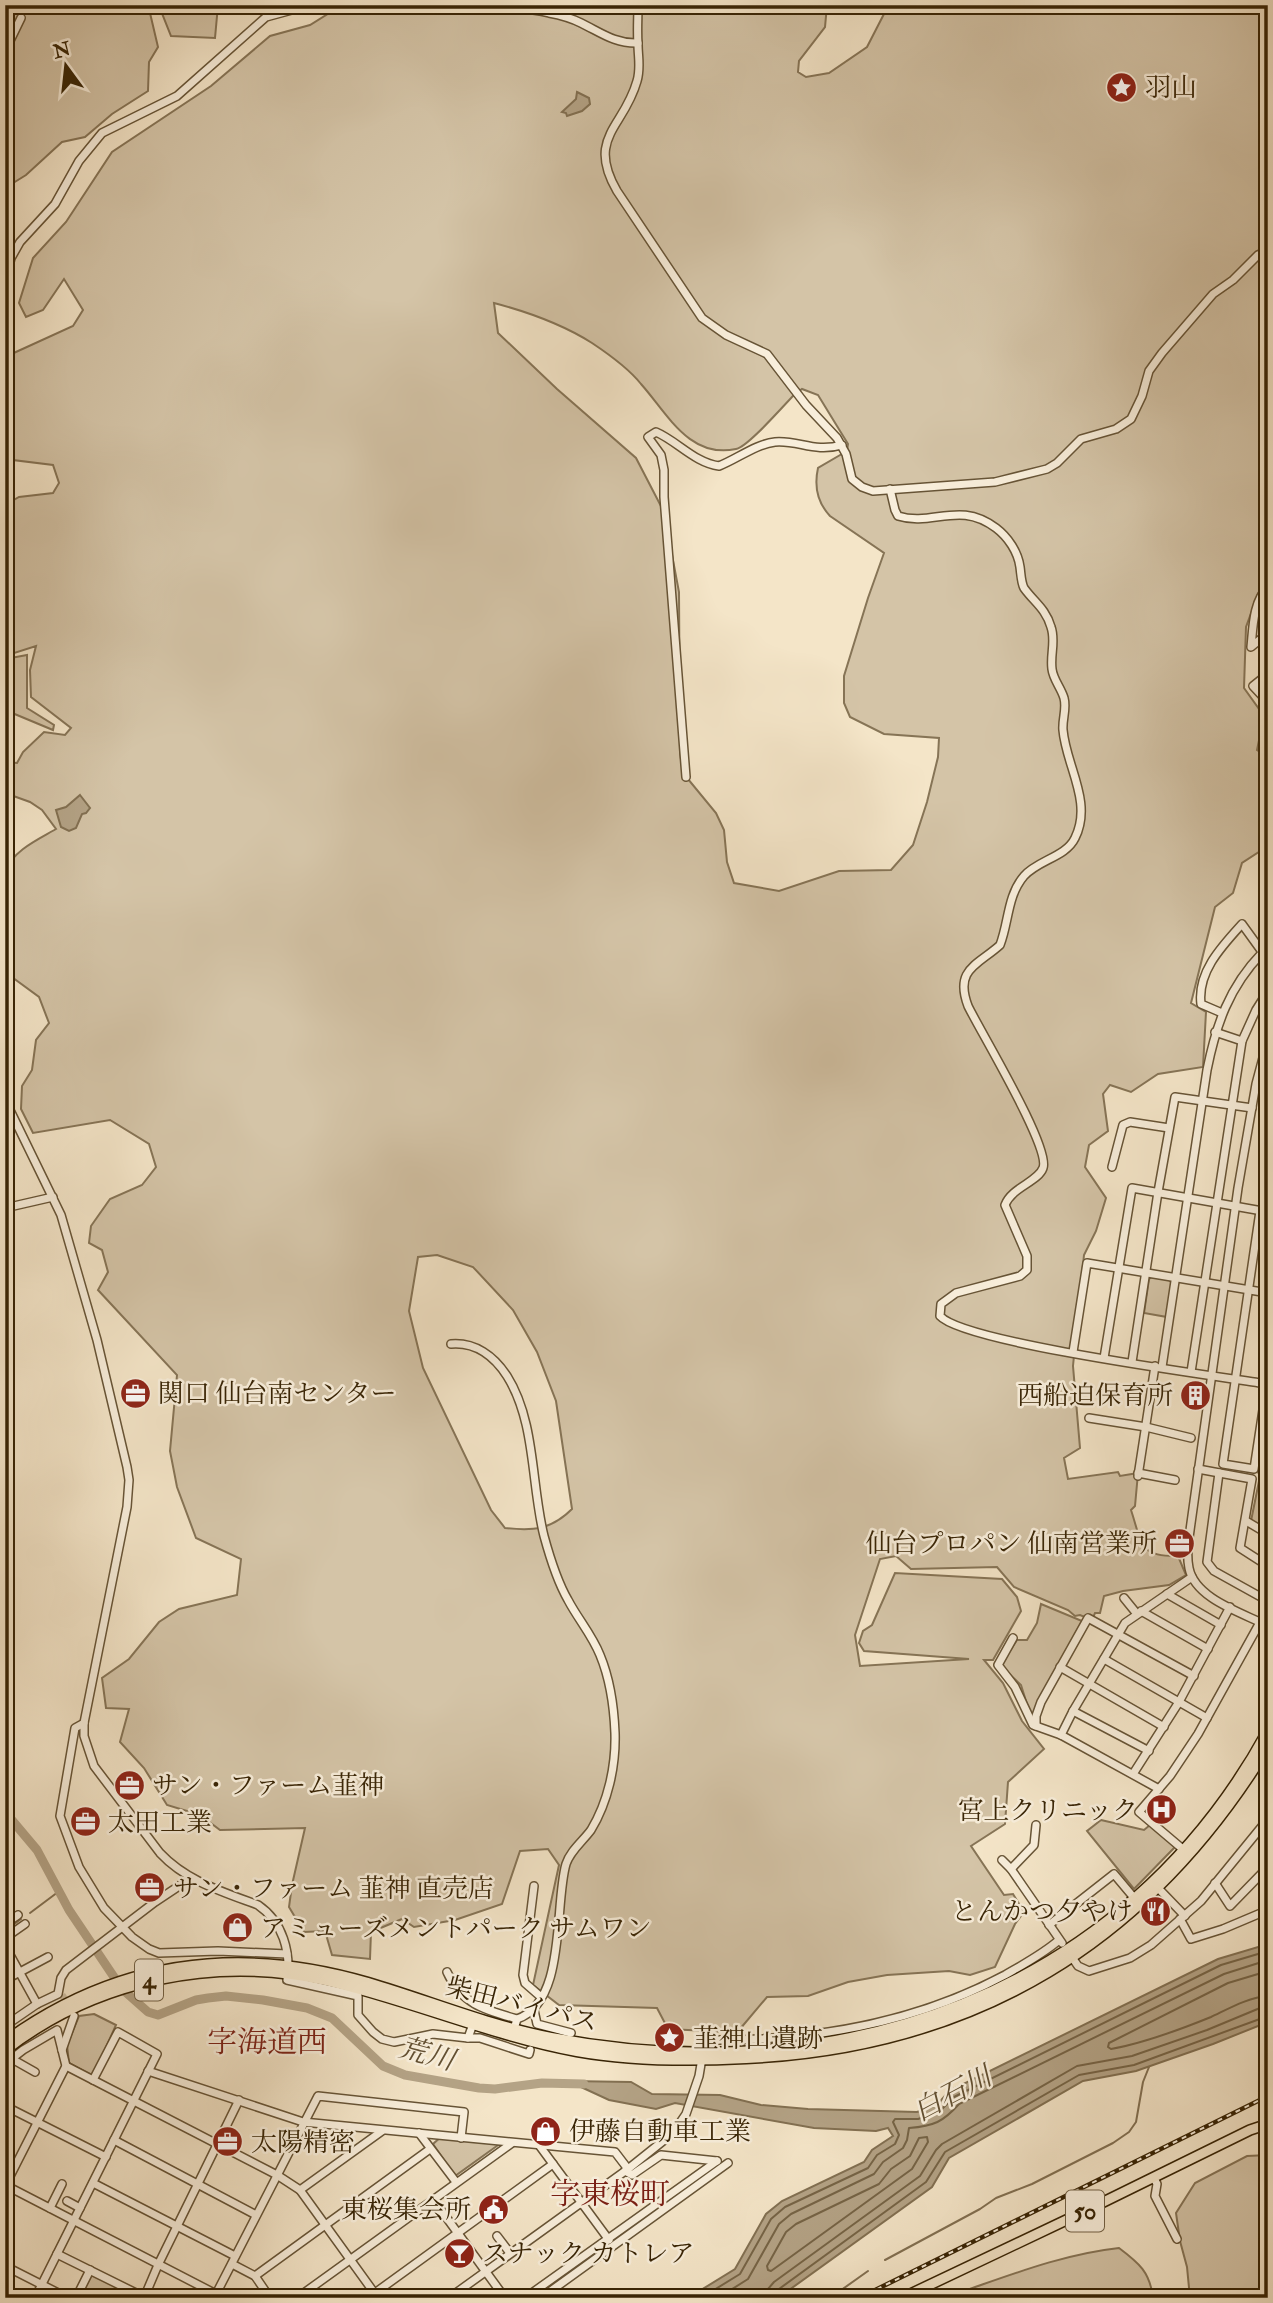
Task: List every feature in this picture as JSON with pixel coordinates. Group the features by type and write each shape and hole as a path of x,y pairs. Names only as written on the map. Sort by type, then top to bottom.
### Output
{"highway":[{"name":"柴田バイパス","path":"1070,1954 1135,1899 1185,1851 1234,1788 1268,1731"},
{"name":"柴田バイパス","path":"7,2058 58,2015 91,1996 150,1980 208,1971 288,1964 327,1980 473,2024 527,2040 583,2052 650,2059 804,2053 889,2038 937,2023 1004,1996 1124,1919 1158,1888 1208,1835 1268,1746"},
{"name":"柴田バイパス","path":"5,2042 55,2009 141,1975 191,1965 243,1962 288,1964 333,1973 580,2044 703,2056"}],"main road":[{"name":"50","path":"902,2298 1154,2178 1219,2144 1268,2123"}],"street":[{"path":"5,281 11,258 20,242 55,204 79,161 102,133 177,96 265,17 310,5"},
{"path":"478,5 500,10 527,8 550,13 579,22 603,36 638,43"},
{"path":"638,5 638,80 605,147 606,171 702,318 726,335 755,346 767,354 806,405 842,445 852,478 873,491 995,482 1031,474 1052,466 1081,439 1116,429 1131,419 1142,396 1149,371 1171,342 1213,294 1233,280 1258,255 1268,251"},
{"path":"5,51 21,18"},
{"path":"686,777 664,470 661,455 648,437 656,432 705,461 719,466 765,444 777,442 821,448 842,445"},
{"path":"890,489 894,510 898,516 908,518 968,515 984,520 999,530 1014,548 1024,586 1043,609 1052,629 1052,672 1064,699 1064,737 1080,802 1077,831 1071,844 1025,875 1009,905 1000,945 969,969 964,991 973,1016 1032,1128 1044,1163 1042,1170 1011,1195 1005,1205 1024,1249 1028,1266 1026,1272 1020,1276 956,1293 946,1299 939,1309 940,1316 973,1331 1073,1352 1104,1358 1234,1379 1267,1380 1254,1469 1223,1464 1234,1379 1248,1290 1264,1212 1132,1188 1104,1358"},
{"path":"1268,587 1258,603 1251,647 1268,633"},
{"path":"1268,674 1253,686 1268,702"},
{"path":"1222,1013 1201,1004 1200,998 1205,976 1221,947 1242,924 1268,960"},
{"path":"1175,1480 1138,1475 1175,1279 1215,1032 1241,978 1262,953"},
{"path":"1191,1372 1242,1041 1268,991"},
{"path":"1215,1032 1242,1041"},
{"path":"1264,1625 1205,1593 1192,1577 1188,1550 1235,1207 1252,1108 1264,1067 1268,1039"},
{"path":"1132,1362 1175,1097 1252,1108"},
{"path":"5,1100 61,1216 97,1340 129,1480 127,1507 83,1723 84,1736 94,1766 172,1866 191,1878 267,1911 282,1932 288,1964 287,1980 358,1996 358,2015 382,2039 394,2042 433,2034 480,2038 529,2054 530,2050"},
{"path":"1112,1167 1123,1125 1130,1122 1169,1128"},
{"path":"5,1208 54,1197"},
{"path":"1073,1352 1087,1263 1268,1293"},
{"path":"447,1972 461,1996 515,2024 534,2010 541,1997 556,1949 565,1867 572,1853 592,1828 605,1801 615,1749 614,1713 602,1658 567,1598 551,1559 539,1514 530,1447 520,1401 504,1373 485,1352 466,1343 451,1344"},
{"path":"1089,1418 1191,1437"},
{"path":"1268,1446 1262,1471 1268,1472"},
{"path":"1198,1469 1252,1479 1240,1548 1268,1566"},
{"path":"1219,1473 1207,1562 1214,1571 1268,1601"},
{"path":"1246,1521 1268,1534"},
{"path":"1061,1735 1116,1634 1125,1623 1192,1577"},
{"path":"1167,1594 1221,1625"},
{"path":"1124,1598 1139,1612 1208,1649"},
{"path":"1133,1774 1179,1702 1230,1607"},
{"path":"1185,1851 1139,1812 1198,1734 1264,1625 1268,1608"},
{"path":"1037,1727 1035,1723 1038,1711 1088,1618 1194,1676"},
{"path":"1013,1638 998,1665 1015,1687 1025,1711 1037,1727 1061,1735 1159,1789"},
{"path":"1104,1659 1207,1718"},
{"path":"1060,1667 1164,1727"},
{"path":"1073,1711 1149,1751"},
{"path":"83,1723 75,1728 60,1816 79,1867 104,1908 144,1946 159,1953 244,1951 288,1964"},
{"path":"1002,1860 1078,1966 1086,1971 1115,1964 1140,1953 1183,1918 1265,1829 1268,1819"},
{"path":"1011,1869 1034,1845 1036,1825"},
{"path":"1230,1906 1268,1867"},
{"path":"1049,1925 1114,1874 1135,1899"},
{"path":"5,2026 37,2004 60,1994 61,1978 66,1970 191,1878"},
{"path":"1215,1883 1230,1906 1235,1924"},
{"path":"534,1886 523,1975 526,1983 541,1997"},
{"path":"1158,1888 1183,1918 1191,1939 1268,1910"},
{"path":"5,1924 18,1915"},
{"path":"5,1938 25,1924"},
{"path":"449,2298 627,2170 677,2129 686,2114 703,2056 713,2041 833,2032 922,2010 985,1985 1042,1954 1059,1940"},
{"path":"5,1946 37,2004"},
{"path":"5,1980 48,1957"},
{"path":"534,2010 537,2024 571,2033"},
{"path":"61,2051 74,2016"},
{"path":"468,2038 473,2024"},
{"path":"7,2058 57,2030 66,2066 218,2144 300,2190 374,2296 553,2164"},
{"path":"35,2298 157,2054 118,2032 93,2080"},
{"path":"7,2058 35,2072"},
{"path":"66,2066 5,2185 216,2296 318,2096 464,2112 461,2138"},
{"path":"148,2071 303,2122 615,2152 632,2175 661,2155 717,2161 613,2246 541,2298"},
{"path":"57,2254 144,2297 239,2100"},
{"path":"5,2106 106,2157"},
{"path":"300,2190 383,2130"},
{"path":"419,2133 456,2182"},
{"path":"114,2140 256,2215"},
{"path":"297,2298 512,2143"},
{"path":"539,2145 613,2246"},
{"path":"255,2276 430,2149"},
{"path":"1154,2178 1157,2184 1155,2196 1177,2239"},
{"path":"93,2183 177,2226 234,2260 255,2276 270,2298"},
{"path":"50,2208 62,2185"},
{"path":"525,2298 672,2198"},
{"path":"433,2199 505,2298"},
{"path":"67,2201 80,2208"},
{"path":"497,2236 510,2253"},
{"path":"5,2278 8,2267 68,2298"},
{"path":"76,2298 90,2270"}],"shaded area":[{"path":"5,5 218,5 215,38 171,36 161,11 150,13 158,47 149,62 148,91 112,114 85,137 62,142 26,175 5,188"},
{"path":"365,5 827,5 825,27 799,61 798,72 806,77 829,73 867,47 886,10 885,5 1268,5 1268,578 1263,581 1246,627 1244,688 1264,716 1257,750 1268,757 1268,846 1242,863 1233,893 1215,907 1191,1003 1206,1012 1203,1067 1158,1074 1131,1092 1110,1085 1103,1094 1108,1131 1089,1145 1085,1167 1106,1198 1096,1231 1084,1255 1073,1366 1080,1448 1064,1458 1068,1479 1118,1472 1120,1476 1138,1473 1135,1506 1131,1510 1140,1539 1148,1551 1165,1556 1178,1556 1186,1575 1169,1585 1104,1596 1100,1613 1095,1613 1092,1620 1080,1615 1075,1616 1068,1610 1014,1587 997,1567 911,1569 896,1556 880,1559 855,1635 860,1666 969,1659 864,1651 859,1643 863,1631 872,1625 895,1573 1002,1579 1017,1597 1021,1611 993,1660 984,1660 1003,1683 1022,1721 1044,1749 1008,1782 1005,1824 971,1846 1004,1895 1013,1894 1024,1912 1015,1924 995,1967 970,1975 949,1971 887,1975 848,1982 808,1996 767,1997 740,2029 728,2032 668,2029 657,2008 559,2005 533,1985 559,1865 548,1849 520,1851 502,1904 455,1920 414,1927 402,1919 371,1932 370,1959 332,1955 325,1931 304,1932 289,1907 305,1828 220,1830 200,1815 167,1805 144,1768 120,1742 129,1709 106,1708 102,1678 129,1659 159,1622 179,1609 237,1595 241,1559 196,1538 177,1487 170,1451 177,1375 98,1290 108,1272 102,1250 89,1243 91,1226 110,1199 142,1185 156,1167 149,1144 110,1120 33,1133 21,1109 22,1086 32,1070 36,1040 49,1023 39,997 5,972 5,871 20,851 56,829 42,810 30,802 5,793 5,762 17,763 23,752 44,732 65,735 71,728 31,697 30,670 36,646 5,656 5,505 19,497 53,493 59,483 53,465 5,459 5,357 73,326 83,310 64,279 43,310 26,317 19,303 33,258 66,222 112,152 211,86 270,36 310,25 331,12","holes":["494,303 557,324 598,347 636,379 681,431 705,447 719,450 741,447 802,389 818,395 848,444 847,451 818,468 816,481 819,499 830,516 884,553 844,676 844,703 850,717 884,734 939,738 938,757 913,845 891,870 839,871 779,891 734,883 727,862 724,830 716,813 683,773 680,753 679,592 664,512 636,458 498,333","437,1255 473,1267 513,1310 537,1352 556,1401 572,1509 549,1525 533,1529 505,1528 491,1510 423,1368 409,1311 418,1257"]},
{"path":"27,655 27,708 54,725 53,730 5,710 5,659"},
{"path":"1152,1277 1172,1283 1167,1317 1144,1313 1149,1279"},
{"path":"1260,1476 1268,1477 1268,1529 1251,1521"},
{"path":"1041,1604 1082,1621 1031,1717 1021,1685 1005,1670 1002,1663 1017,1640 1027,1640 1037,1623"},
{"path":"1101,1820 1144,1830 1150,1825 1175,1847 1134,1889 1087,1831"},
{"path":"94,2014 116,2025 94,2074 91,2075 69,2063 67,2045 79,2016"},
{"path":"442,2136 501,2143 455,2176 433,2144"},
{"path":"1268,2155 1268,2298 1190,2298 1176,2213 1195,2183 1247,2156"},
{"path":"1119,2248 1142,2269 1149,2281 1153,2298 952,2298 961,2292 1039,2266 1078,2255"},
{"path":"92,2272 140,2298 78,2298"}],"water":[{"path":"577,92 589,98 590,104 582,111 567,116 562,112 576,99"},
{"path":"80,795 90,808 82,814 76,828 69,831 61,827 56,810 66,807"},
{"name":"白石川","path":"1268,1944 1268,2022 1136,2071 1083,2081 949,2158 932,2187 778,2298 688,2298 735,2269 766,2214 782,2201 864,2162 872,2150 893,2136 888,2128 876,2131 814,2128 675,2103 656,2109 609,2100 568,2081 631,2082 652,2094 720,2095 761,2105 917,2112 937,2105 949,2091 1218,1959"}],"waterway":[{"name":"荒川","path":"5,1812 37,1850 69,1910 122,1989 148,2012 158,2015 196,2000 226,1996 263,2000 307,2008 332,2018 383,2066 405,2075 495,2089 542,2083 584,2084"},
{"path":"30,1913 58,1892"},
{"path":"5,1931 21,1919"},
{"path":"885,2260 996,2198 1032,2184 1113,2143 1129,2132 1136,2122 1143,2082 1149,2067"},
{"path":"830,2298 868,2271"}],"tunnel":[{"path":"62,1995 69,2006"}],"railway":[{"path":"859,2298 1268,2096"}],"place":[{"name":"羽山","path":"1122,87"},
{"name":"関口 仙台南センター","path":"135,1393"},
{"name":"西船迫保育所","path":"1196,1395"},
{"name":"仙台プロパン 仙南営業所","path":"1180,1543"},
{"name":"サン・ファーム韮神","path":"129,1785"},
{"name":"宮上クリニック","path":"1161,1810"},
{"name":"太田工業","path":"85,1822"},
{"name":"サン・ファーム 韮神 直売店","path":"150,1888"},
{"name":"とんかつ夕やけ","path":"1156,1911"},
{"name":"アミューズメントパーク サムワン","path":"237,1928"},
{"name":"韮神山遺跡","path":"670,2038"},
{"name":"伊藤自動車工業","path":"546,2131"},
{"name":"太陽精密","path":"228,2142"},
{"name":"東桜集会所","path":"494,2209"},
{"name":"スナック カトレア","path":"459,2253"}],"district":[{"name":"字海道西","path":"267,2042"},
{"name":"字東桜町","path":"610,2194"}]}
